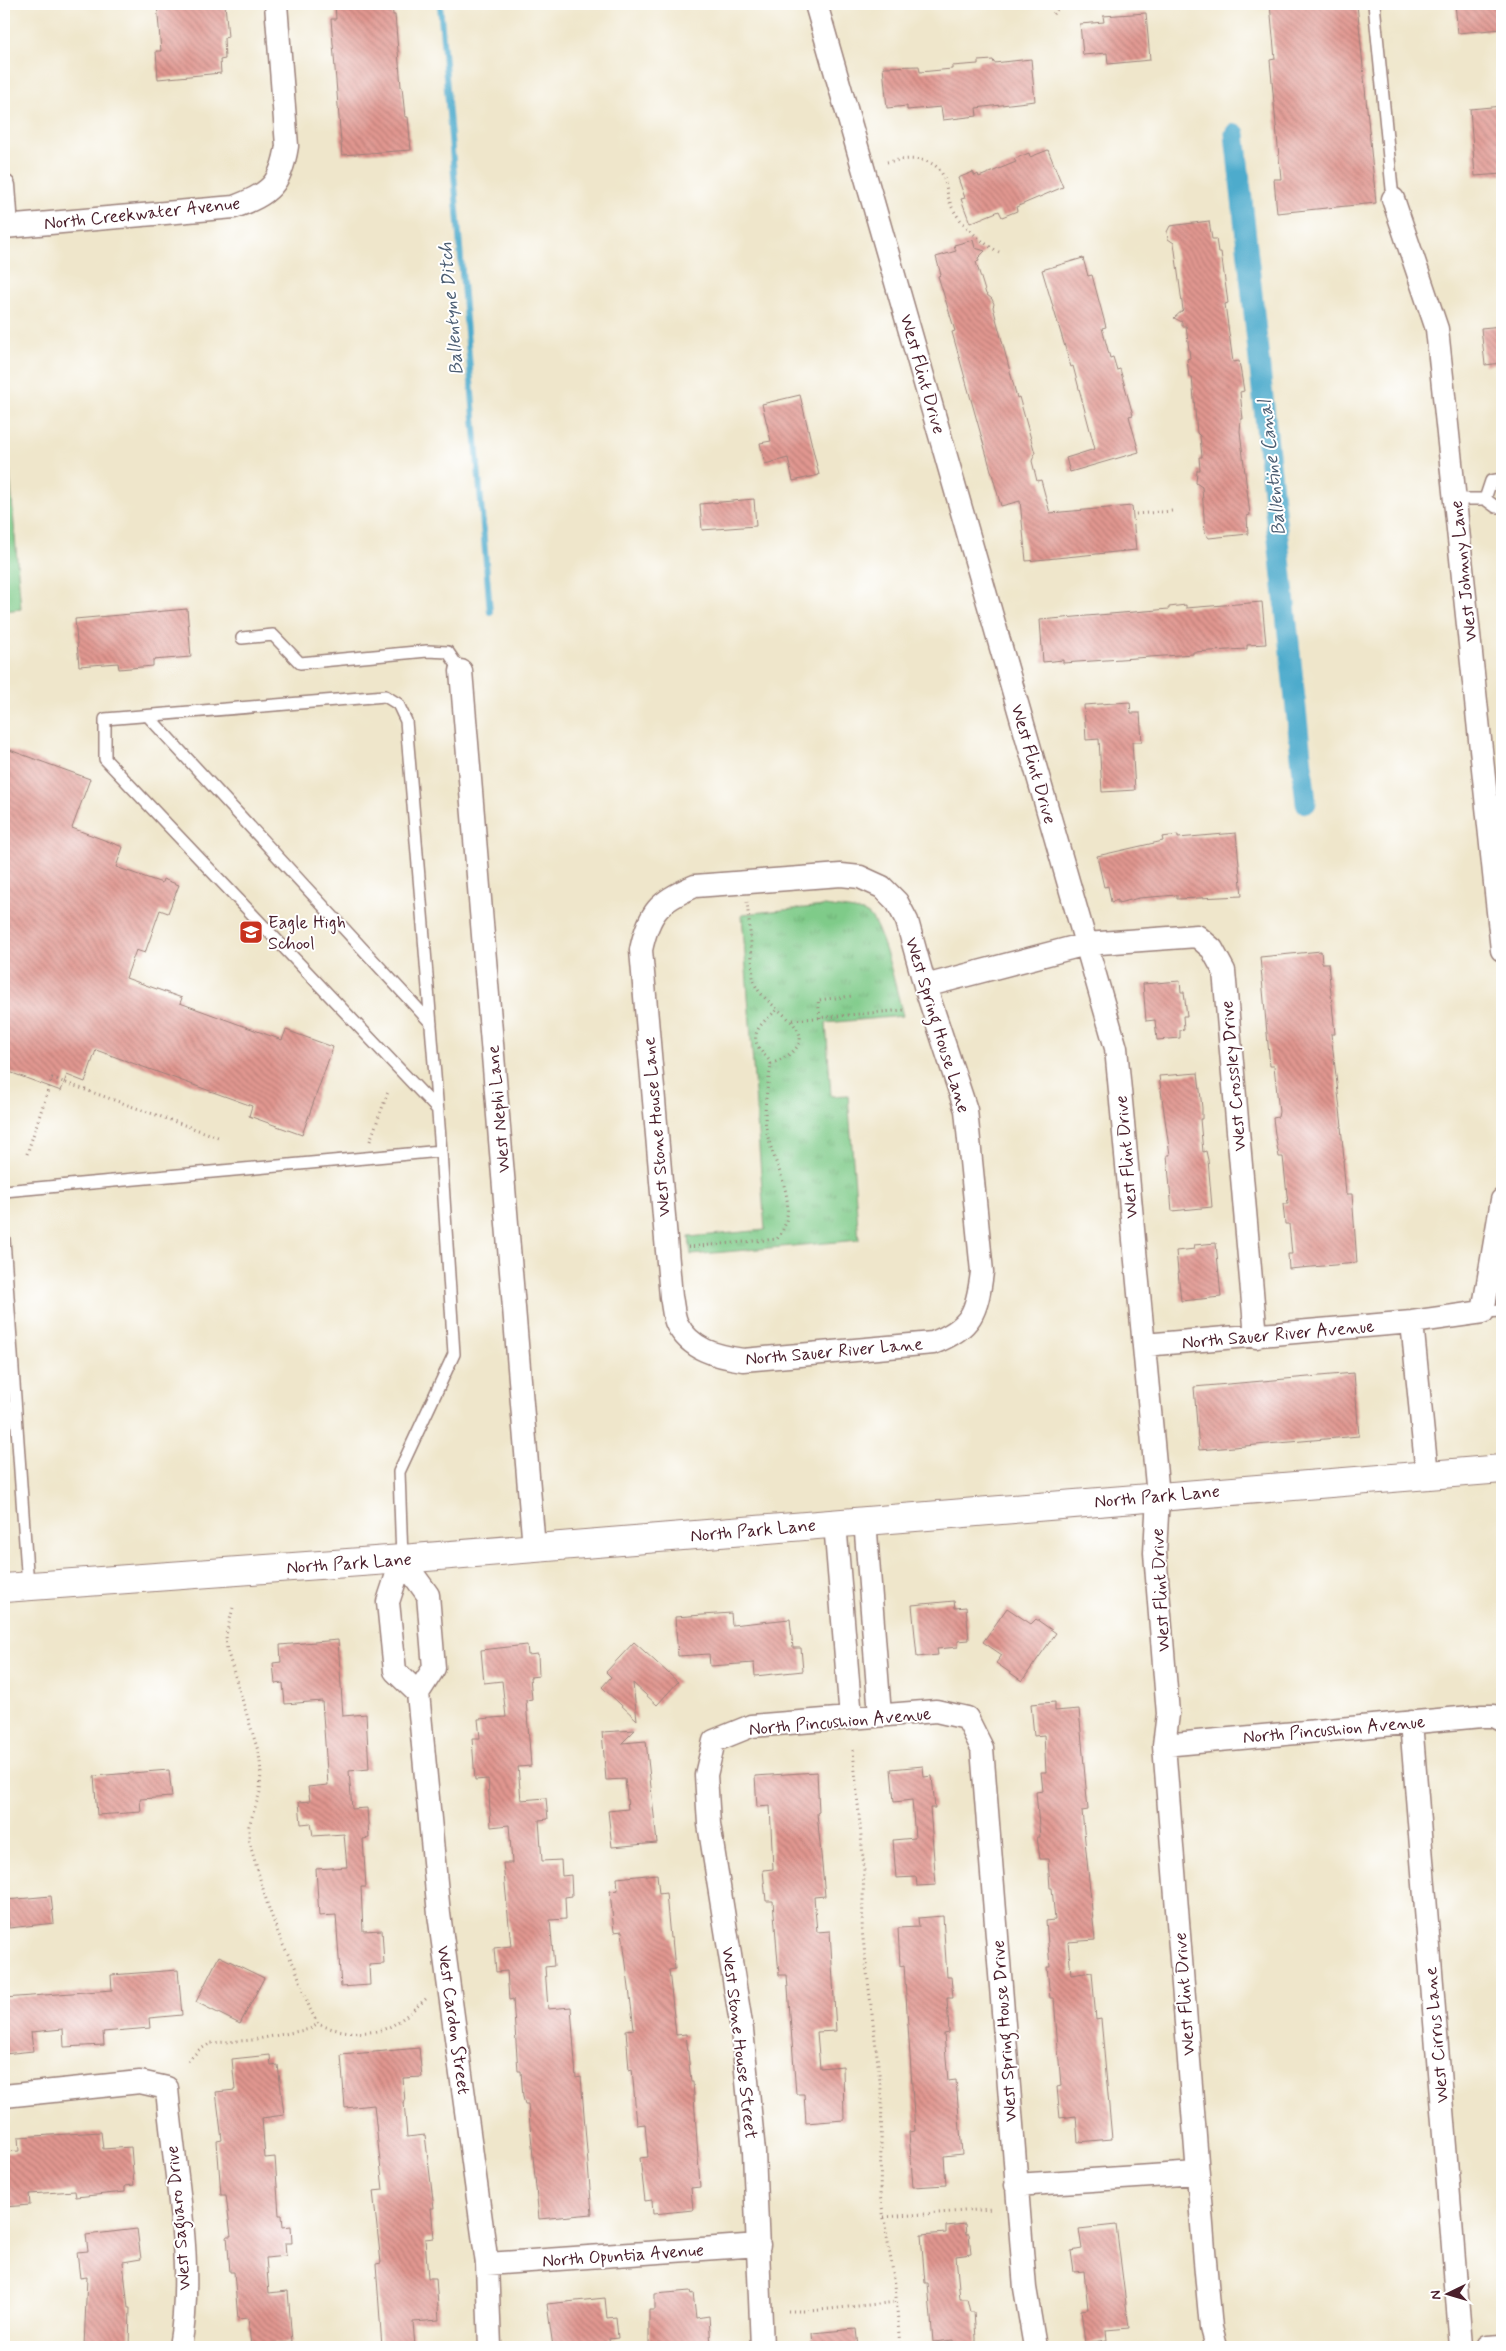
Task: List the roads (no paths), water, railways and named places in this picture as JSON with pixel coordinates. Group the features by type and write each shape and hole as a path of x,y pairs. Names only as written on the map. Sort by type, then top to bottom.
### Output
{"street":[{"name":"North Creekwater Avenue","path":"6,227 234,206 258,198 274,185 283,168 286,146 276,4"},
{"name":"West Flint Drive","path":"816,4 1116,1048 1158,1496 1154,1553 1168,1714 1164,1745 1197,2173 1211,2328 1216,2347"},
{"path":"4,186 6,227"},
{"name":"West Johnny Lane","path":"1393,199 1437,330 1502,950"},
{"name":"West Nephi Lane","path":"461,671 534,1548"},
{"name":"West Stone House Lane","path":"694,1344 677,1323 671,1297 641,950 646,926 658,908 674,895 695,886 841,874 860,877 882,887"},
{"name":"West Spring House Lane","path":"882,887 897,902 907,921 925,986 966,1110 982,1272 980,1295 970,1320"},
{"name":"West Crossley Drive","path":"925,986 1086,944 1197,936 1212,949 1224,971 1256,1337"},
{"path":"1427,1475 1412,1322 1492,1312 1502,1200"},
{"name":"North Sauer River Lane","path":"694,1344 717,1356 743,1360 933,1343 952,1336 970,1320"},
{"name":"North Sauer River Avenue","path":"1144,1345 1256,1337 1412,1322"},
{"name":"North Park Lane","path":"16,1587 402,1559 1502,1469"},
{"path":"865,1520 880,1715"},
{"path":"835,1523 850,1718"},
{"path":"402,1559 428,1595 434,1668 418,1693 395,1672 388,1602 402,1559"},
{"name":"West Cardon Street","path":"418,1693 439,1914 487,2264 490,2347"},
{"name":"North Pincushion Avenue","path":"714,1741 750,1726 936,1711 967,1718"},
{"name":"North Pincushion Avenue","path":"1164,1745 1482,1716 1494,1716 1502,1720"},
{"name":"West Spring House Drive","path":"967,1718 982,1748 1025,2288 1035,2347"},
{"name":"West Cirrus Lane","path":"1411,1722 1461,2347"},
{"name":"West Stone House Street","path":"714,1741 706,1775 709,1824 742,2030 754,2152 762,2347"},
{"name":"West Saguaro Drive","path":"4,2096 140,2082 167,2088 185,2266 185,2320 180,2347"},
{"path":"1016,2185 1197,2173"},
{"name":"North Opuntia Avenue","path":"487,2264 759,2245"},
{"path":"1488,2347 1502,2346"}],"lane":[{"path":"1374,4 1393,199"},
{"path":"1485,499 1491,481 1502,479"},
{"path":"1455,499 1485,499 1496,507 1502,506"},
{"path":"242,638 273,635 300,663 427,651 448,652 461,671"},
{"path":"402,1559 399,1472 454,1354 438,1110 406,721 398,704 385,696 104,719 105,759 438,1110"},
{"path":"148,716 430,1023"},
{"path":"4,1191 441,1151"},
{"path":"4,1239 16,1587"}],"waterway":[{"name":"Ballentyne Ditch","path":"440,4 490,612"},
{"name":"Ballentine Canal","path":"1235,134 1306,803"}],"place":[{"name":"Eagle High School","path":"251,932"}]}
